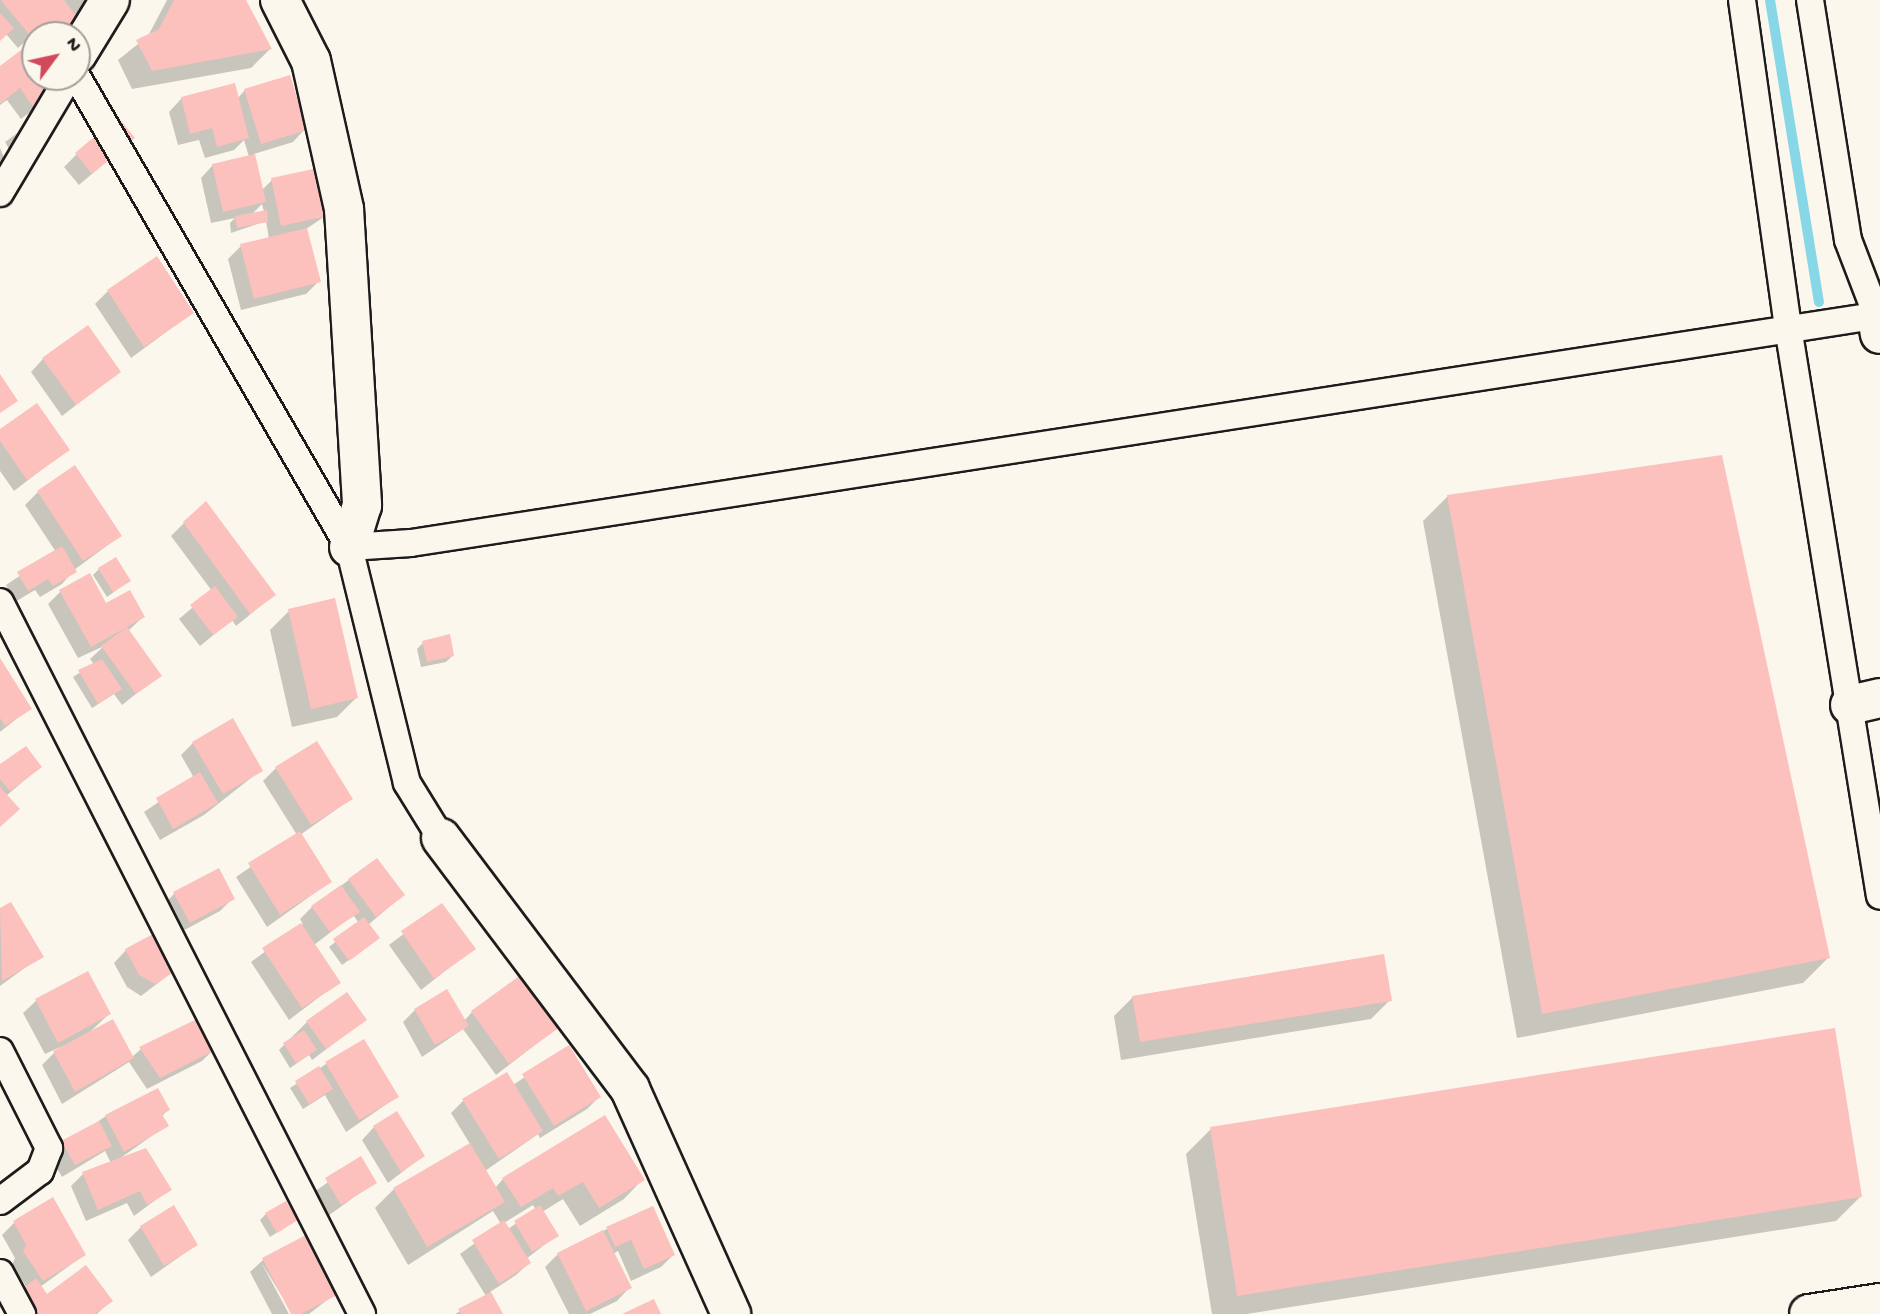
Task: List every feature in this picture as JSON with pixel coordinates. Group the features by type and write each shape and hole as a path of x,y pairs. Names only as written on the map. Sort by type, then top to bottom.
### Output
{"street":[{"path":"91,31 110,0"},
{"path":"280,0 311,61 344,209 362,505 349,547"},
{"path":"1742,0 1788,327 1865,701 1880,896"},
{"path":"349,547 425,541 1788,327 1879,322 1848,240 1810,0"},
{"path":"0,193 61,91"},
{"path":"84,91 349,547 407,783 441,838 630,1090 731,1314"},
{"path":"0,602 362,1314"},
{"path":"0,1051 49,1147 40,1171 0,1201"},
{"path":"0,1273 22,1314"},
{"path":"1809,1314 1880,1303"}],"building":[{"path":"1,0 64,0 80,21 21,21 21,25"},
{"path":"174,0 246,0 272,49 152,71 136,40 159,29"},
{"path":"0,13 14,28 0,41"},
{"path":"21,50 21,89 0,104 0,66"},
{"path":"290,75 307,130 261,144 244,89"},
{"path":"235,83 249,138 217,147 212,128 190,134 181,97"},
{"path":"22,91 57,91 34,108"},
{"path":"118,117 135,138 92,174 75,153"},
{"path":"255,154 266,202 223,212 212,164"},
{"path":"318,168 328,216 281,226 271,178"},
{"path":"267,210 268,222 237,228 235,216"},
{"path":"307,228 321,282 254,299 240,244"},
{"path":"157,256 194,313 144,347 107,290"},
{"path":"88,325 121,372 76,405 42,358"},
{"path":"0,374 18,401 0,413"},
{"path":"37,403 70,450 27,480 0,441 0,429"},
{"path":"1722,455 1830,958 1542,1014 1447,495"},
{"path":"75,465 122,536 83,561 37,491"},
{"path":"206,501 276,595 250,614 183,522"},
{"path":"62,546 77,572 53,586 48,579 28,591 17,572"},
{"path":"116,557 131,581 113,592 98,568"},
{"path":"90,573 106,603 130,590 145,617 91,647 59,590"},
{"path":"215,586 238,617 213,635 190,605"},
{"path":"335,598 358,698 311,709 288,609"},
{"path":"127,627 162,676 136,694 101,646"},
{"path":"450,634 454,656 427,662 422,641"},
{"path":"0,658 32,709 5,726 0,718"},
{"path":"102,659 122,689 98,704 78,670"},
{"path":"233,718 263,771 223,794 192,742"},
{"path":"317,741 353,799 311,825 275,767"},
{"path":"26,746 42,767 10,791 0,779 0,764"},
{"path":"200,772 218,803 173,829 156,798"},
{"path":"0,787 20,809 0,827"},
{"path":"300,831 332,882 280,915 248,863"},
{"path":"377,858 405,895 376,917 348,879"},
{"path":"219,868 235,899 190,923 173,892"},
{"path":"341,885 360,912 330,932 311,906"},
{"path":"11,902 44,957 2,981 0,908"},
{"path":"442,903 476,949 434,979 401,931"},
{"path":"364,917 380,938 349,961 333,939"},
{"path":"301,923 341,983 302,1008 262,948"},
{"path":"155,933 177,970 155,984 139,975 125,949"},
{"path":"1384,954 1392,1001 1140,1042 1132,996"},
{"path":"88,971 111,1014 58,1043 35,999"},
{"path":"522,974 560,1027 509,1064 471,1011"},
{"path":"447,989 469,1026 435,1045 414,1009"},
{"path":"347,992 367,1020 326,1049 306,1021"},
{"path":"201,1017 217,1049 160,1078 139,1047"},
{"path":"113,1019 134,1058 75,1092 53,1051"},
{"path":"1835,1028 1862,1197 1237,1296 1210,1127"},
{"path":"304,1030 317,1050 296,1063 283,1043"},
{"path":"364,1039 399,1097 359,1120 325,1062"},
{"path":"569,1045 601,1097 554,1126 522,1074"},
{"path":"319,1066 333,1089 309,1104 295,1081"},
{"path":"507,1072 543,1131 499,1159 462,1099"},
{"path":"158,1088 170,1110 162,1114 169,1126 124,1152 105,1115"},
{"path":"397,1111 425,1156 401,1172 373,1126"},
{"path":"605,1115 645,1180 599,1208 583,1182 558,1196 553,1188 521,1207 502,1178"},
{"path":"99,1121 112,1146 75,1165 61,1141"},
{"path":"470,1143 505,1202 427,1247 393,1188"},
{"path":"146,1148 172,1190 147,1205 140,1191 98,1210 82,1172"},
{"path":"361,1156 377,1183 341,1205 325,1178"},
{"path":"53,1197 86,1255 43,1281 23,1251 26,1245 13,1221"},
{"path":"286,1201 298,1220 277,1233 265,1213"},
{"path":"174,1205 198,1245 164,1266 140,1226"},
{"path":"540,1205 559,1236 532,1252 514,1221"},
{"path":"653,1206 675,1255 644,1269 631,1240 615,1247 606,1227"},
{"path":"504,1220 531,1263 499,1284 472,1240"},
{"path":"603,1230 632,1288 586,1311 557,1253"},
{"path":"306,1235 337,1295 301,1314 291,1314 262,1258"},
{"path":"86,1265 113,1301 95,1314 29,1314 19,1292 36,1278 47,1294"},
{"path":"491,1292 503,1314 461,1314 458,1309"},
{"path":"654,1299 661,1314 622,1314"}],"waterway":[{"path":"1770,0 1819,302"}]}
